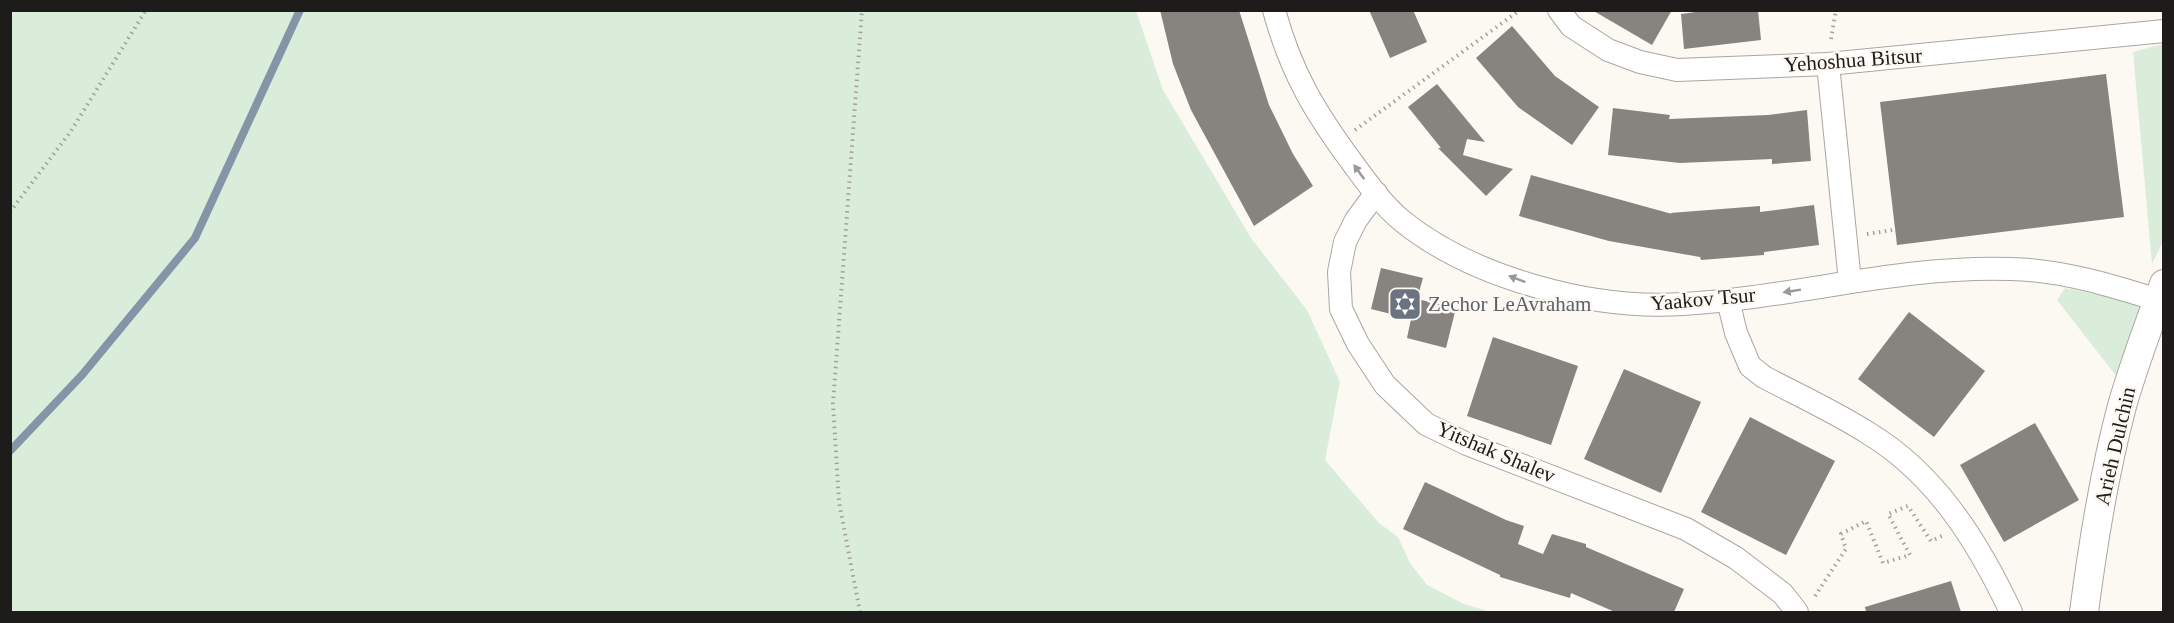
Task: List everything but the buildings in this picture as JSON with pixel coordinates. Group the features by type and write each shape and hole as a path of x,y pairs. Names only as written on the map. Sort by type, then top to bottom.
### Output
{"street":[{"name":"Yaakov Tsur","path":"1274,10 1283,45 1306,96 1337,143 1376,193 1400,219 1440,247 1473,263 1530,284 1585,298 1634,305 1681,304 1728,300 1921,272 1966,268 2014,268 2161,292"},
{"name":"Yehoshua Bitsur","path":"1559,10 1571,26 1608,50 1640,63 1677,70 1828,64 2163,31"},
{"path":"1828,64 1850,282"},
{"name":"Yitshak Shalev","path":"1376,193 1356,220 1345,242 1339,272 1341,309 1358,344 1385,385 1426,424 1467,444 1686,529 1736,558 1804,608"},
{"name":"Arieh Dulchin","path":"2084,612 2103,487 2122,406 2161,292"},
{"path":"1728,300 1736,333 1750,366 1764,377 1869,433 1907,462 1937,492 1964,526 1988,565 2011,612"}],"path":[{"path":"10,212 71,131 146,10"},
{"path":"860,612 839,502 833,404 861,10"},
{"path":"1337,143 1520,10"},
{"path":"1804,608 1846,549 1841,534 1866,521 1883,563 1910,555 1888,514 1908,506 1931,541 1964,526"}],"green space":[{"path":"10,11 1136,11 1163,90 1251,238 1307,310 1340,382 1325,460 1379,523 1398,537 1410,563 1427,585 1464,604 1491,612 11,612"},
{"path":"2163,44 2164,239 2152,264 2133,52"},
{"path":"2065,288 2143,304 2117,377 2057,300"}],"waterway":[{"path":"10,451 82,375 195,238 300,10"}],"place":[{"name":"Zechor LeAvraham","path":"1405,304"}]}
